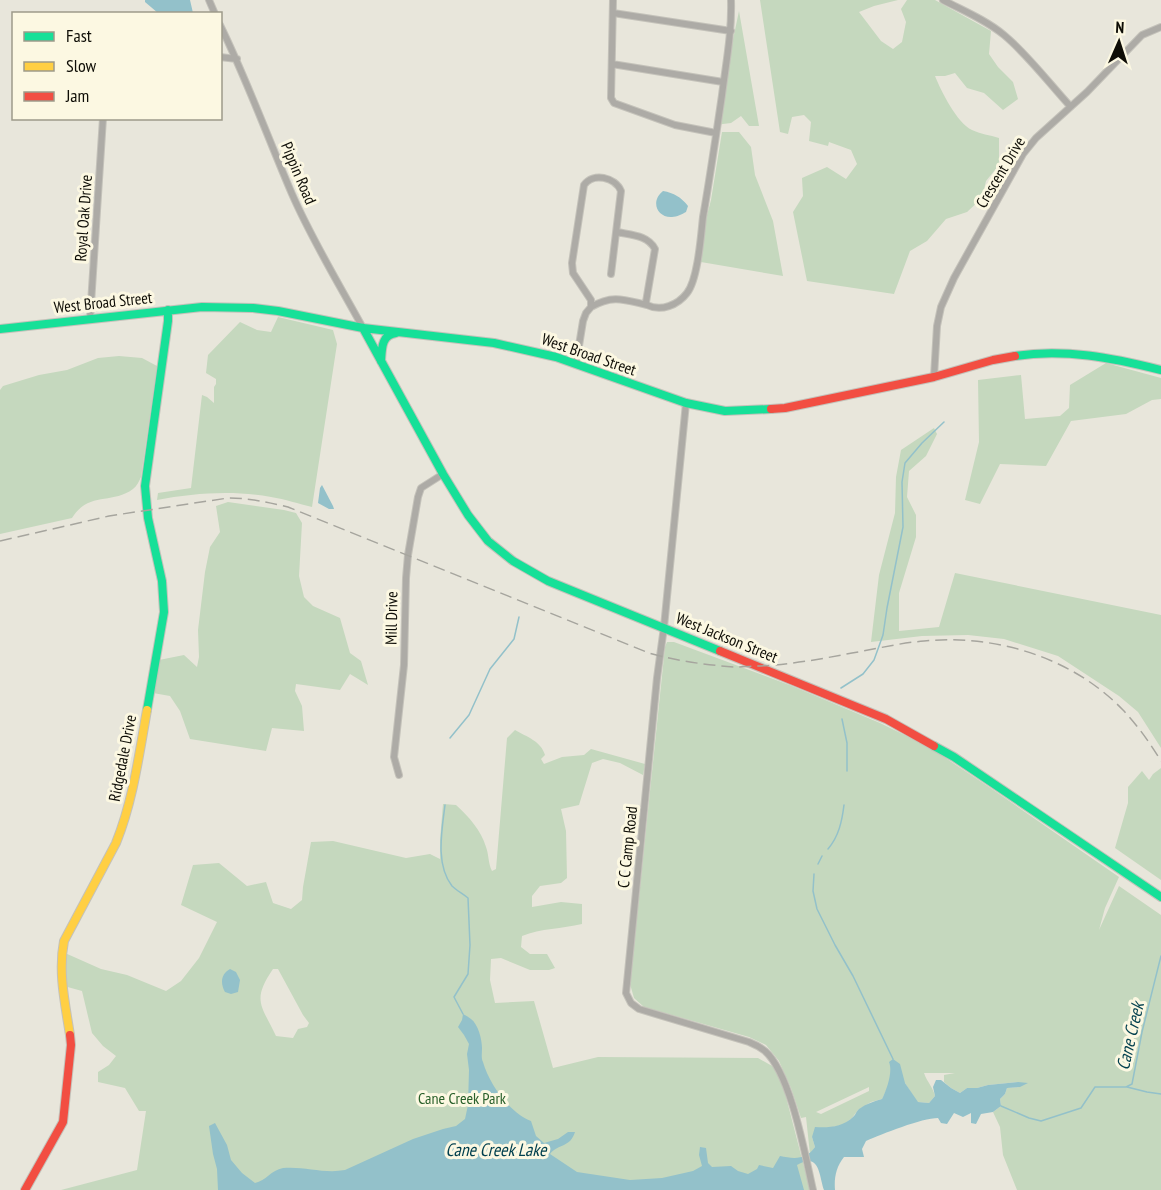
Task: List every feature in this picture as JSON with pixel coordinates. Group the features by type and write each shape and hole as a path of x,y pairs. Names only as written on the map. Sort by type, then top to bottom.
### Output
{"street":[{"path":"613,0 611,98 614,103 675,125 716,133"},
{"path":"576,364 583,321 591,307 614,298 663,308 672,305 687,293 691,286 731,31 731,0"},
{"path":"944,0 990,25 1005,36 1070,106"},
{"path":"613,13 731,31"},
{"name":"Crescent Drive","path":"934,376 937,326 941,308 1023,154 1035,138 1087,92 1142,35 1161,27"},
{"name":"Pippin Road","path":"222,29 237,59 297,204 363,328"},
{"path":"222,57 237,59"},
{"path":"612,64 723,82"},
{"name":"Royal Oak Drive","path":"90,319 103,120"},
{"path":"591,307 591,300 573,273 572,263 584,185 591,179 605,178 619,186 621,191 611,274"},
{"path":"616,232 646,239 655,249 647,305"},
{"name":"West Broad Street","path":"0,329 202,307 253,308 363,328 494,343 529,350 686,403 725,411 785,408 934,376 993,360 1024,355 1088,355 1118,359 1161,370"},
{"name":"Ridgedale Drive","path":"25,1190 63,1122 71,1045 62,983 61,956 64,941 123,826 138,762 164,612 163,590 146,511 145,486 168,310"},
{"name":"West Jackson Street","path":"363,328 468,515 488,541 513,561 548,581 886,719 962,763 1161,897"},
{"path":"381,361 382,343 390,334 402,332"},
{"name":"C C Camp Road","path":"686,403 626,993 639,1009 749,1041 764,1050 773,1060 792,1104 813,1190"},
{"name":"Mill Drive","path":"399,775 394,757 404,664 408,555 421,488 443,474"}],"green space":[{"path":"760,0 898,0 859,12 881,41 893,49 902,42 906,22 901,9 907,0 935,0 991,31 989,54 1013,82 1018,99 1003,110 984,93 967,88 955,73 935,76 950,106 966,126 999,138 999,165 986,181 982,198 967,212 946,219 927,241 910,251 894,294 807,281 793,212 803,196 802,178 827,167 846,179 857,164 851,150 829,142 828,146 809,141 811,122 804,115 792,117 788,134 780,132"},
{"path":"739,11 759,126 749,126 741,116 731,123 715,125"},
{"path":"722,132 739,132 751,147 755,175 773,221 783,276 695,261 711,200"},
{"path":"278,317 333,330 337,344 312,507 276,498 228,493 199,494 157,500 158,493 191,488 202,395 214,403 216,379 206,373 208,355 240,322 257,330 271,332"},
{"path":"119,356 142,358 157,366 141,477 137,485 125,494 86,504 72,518 0,534 0,390 3,386 39,375 67,370 98,358"},
{"path":"1106,363 1161,378 1161,399 1152,400 1126,414 1071,421 1046,466 1000,464 980,504 965,500 979,442 978,380 1021,375 1025,419 1060,416 1069,408 1070,385"},
{"path":"934,428 937,434 926,456 909,471 907,497 916,515 916,537 899,593 899,631 939,627 955,573 1161,615 1161,748 1138,712 1119,696 1058,656 1004,639 968,635 922,636 871,642 879,575 895,513 896,477 901,450"},
{"path":"228,502 296,513 302,523 299,576 304,597 313,606 340,618 350,653 361,661 368,685 350,674 340,690 296,684 295,691 302,706 304,731 272,728 266,751 190,739 180,711 170,696 153,693 159,660 184,655 197,667 198,630 205,572 210,547 220,532 216,506"},
{"path":"667,642 674,642 792,686 880,723 929,747 1119,877 1105,908 1099,930 1119,886 1161,915 1161,1190 1017,1190 1003,1155 1000,1127 993,1112 1001,1106 1000,1099 1007,1088 1020,1087 1018,1082 967,1088 960,1093 944,1082 944,1075 955,1073 924,1073 935,1096 929,1103 917,1102 905,1083 887,1089 882,1099 871,1102 858,1110 843,1125 827,1128 812,1137 815,1147 810,1154 806,1117 801,1118 779,1061 766,1045 749,1037 644,1007 634,998 630,984","holes":["869,1087 869,1091 821,1114 816,1112"]},
{"name":"Cane Creek Park","path":"515,730 533,740 543,750 545,755 541,759 544,764 562,757 584,755 591,749 645,764 643,775 620,763 603,759 592,763 579,805 561,809 566,831 567,878 561,883 540,886 532,896 532,907 561,902 582,904 582,924 537,931 522,936 521,947 530,954 547,954 555,968 530,970 501,958 491,959 490,980 495,1003 534,1001 553,1068 598,1057 758,1058 774,1067 785,1093 810,1190 61,1190 137,1170 146,1111 139,1111 125,1088 98,1082 98,1072 109,1065 116,1056 92,1033 82,991 64,986 65,953 101,969 127,975 166,991 181,981 199,958 217,922 181,905 193,865 219,863 247,886 266,882 273,903 291,909 302,900 311,842 333,841 406,858 430,854 440,859 443,804 456,805 474,824 484,841 492,871 496,869 507,738","holes":["273,969 278,969 309,1023 307,1027 298,1029 293,1038 276,1036 261,1003 262,989 266,980"]},
{"path":"1161,768 1161,880 1115,848 1128,803 1128,787 1142,771 1149,780"}],"water":[{"path":"145,0 190,0 193,12 157,12"},
{"path":"663,191 683,200 688,206 686,212 672,217 662,215 656,204"},
{"path":"322,485 334,509 318,503"},
{"path":"230,969 236,972 240,980 238,992 231,994 225,992 222,985 223,976"},
{"name":"Cane Creek Lake","path":"463,1014 478,1028 482,1060 495,1088 515,1112 531,1121 536,1136 544,1143 558,1139 568,1132 575,1132 570,1141 550,1154 577,1172 630,1180 662,1178 693,1171 702,1166 699,1155 700,1147 706,1148 708,1163 712,1167 731,1166 748,1174 757,1169 759,1165 773,1168 780,1156 795,1158 804,1156 815,1147 812,1137 815,1127 830,1127 845,1123 862,1107 882,1099 890,1075 889,1062 893,1059 900,1064 905,1083 918,1102 929,1103 935,1096 933,1087 936,1080 941,1080 960,1093 967,1088 1018,1082 1028,1083 1020,1087 1007,1088 1000,1099 1001,1106 993,1112 981,1114 976,1124 971,1123 971,1113 963,1117 954,1113 947,1124 941,1123 938,1118 931,1119 866,1141 862,1149 864,1157 844,1157 841,1161 836,1173 835,1190 824,1190 817,1167 810,1161 805,1161 797,1165 804,1190 218,1190 217,1169 209,1126 215,1123 227,1145 231,1160 255,1183 283,1168 345,1170 413,1139 456,1126 465,1119 468,1105 467,1054 469,1044 458,1027"}],"waterway":[{"path":"841,688 863,674 874,660 883,635 903,527 902,482 905,463 944,422"},
{"path":"450,738 469,715 490,669 514,639 519,617"},
{"path":"842,719 847,743 847,771"},
{"path":"445,805 441,847 443,868 452,886 468,898 470,945 468,974 454,997 463,1014"},
{"path":"828,849 835,839 844,805"},
{"path":"818,864 822,856"},
{"path":"814,874 813,891 817,909 853,976 893,1059"},
{"name":"Cane Creek","path":"1001,1106 1041,1121 1081,1108 1095,1087 1126,1087 1132,1084 1161,956"},
{"path":"1127,1087 1161,1094"}],"railway":[{"path":"0,541 109,516 228,498 265,502 288,507 649,653 681,660 735,667 769,665 793,663 906,643 951,640 978,641 1031,653 1056,663 1103,692 1134,722 1161,761"}],"traffic: fast":[{"path":"0,329 202,307 253,308 363,328 494,343 556,357 686,403 725,411 771,409"},
{"path":"147,710 164,612 162,581 148,518 145,486 168,310"},
{"path":"363,328 443,474 468,515 488,541 513,561 548,581 720,651"},
{"path":"381,361 385,340 391,334 396,333"},
{"path":"1015,356 1070,354 1161,370"},
{"path":"934,746 954,757 1161,897"}],"traffic: slow":[{"path":"70,1035 62,976 64,941 116,843 122,827 135,778 147,710"}],"traffic: jam":[{"path":"771,409 934,377 1015,356"},
{"path":"720,651 886,719 934,746"},
{"path":"25,1190 63,1122 70,1035"}]}
